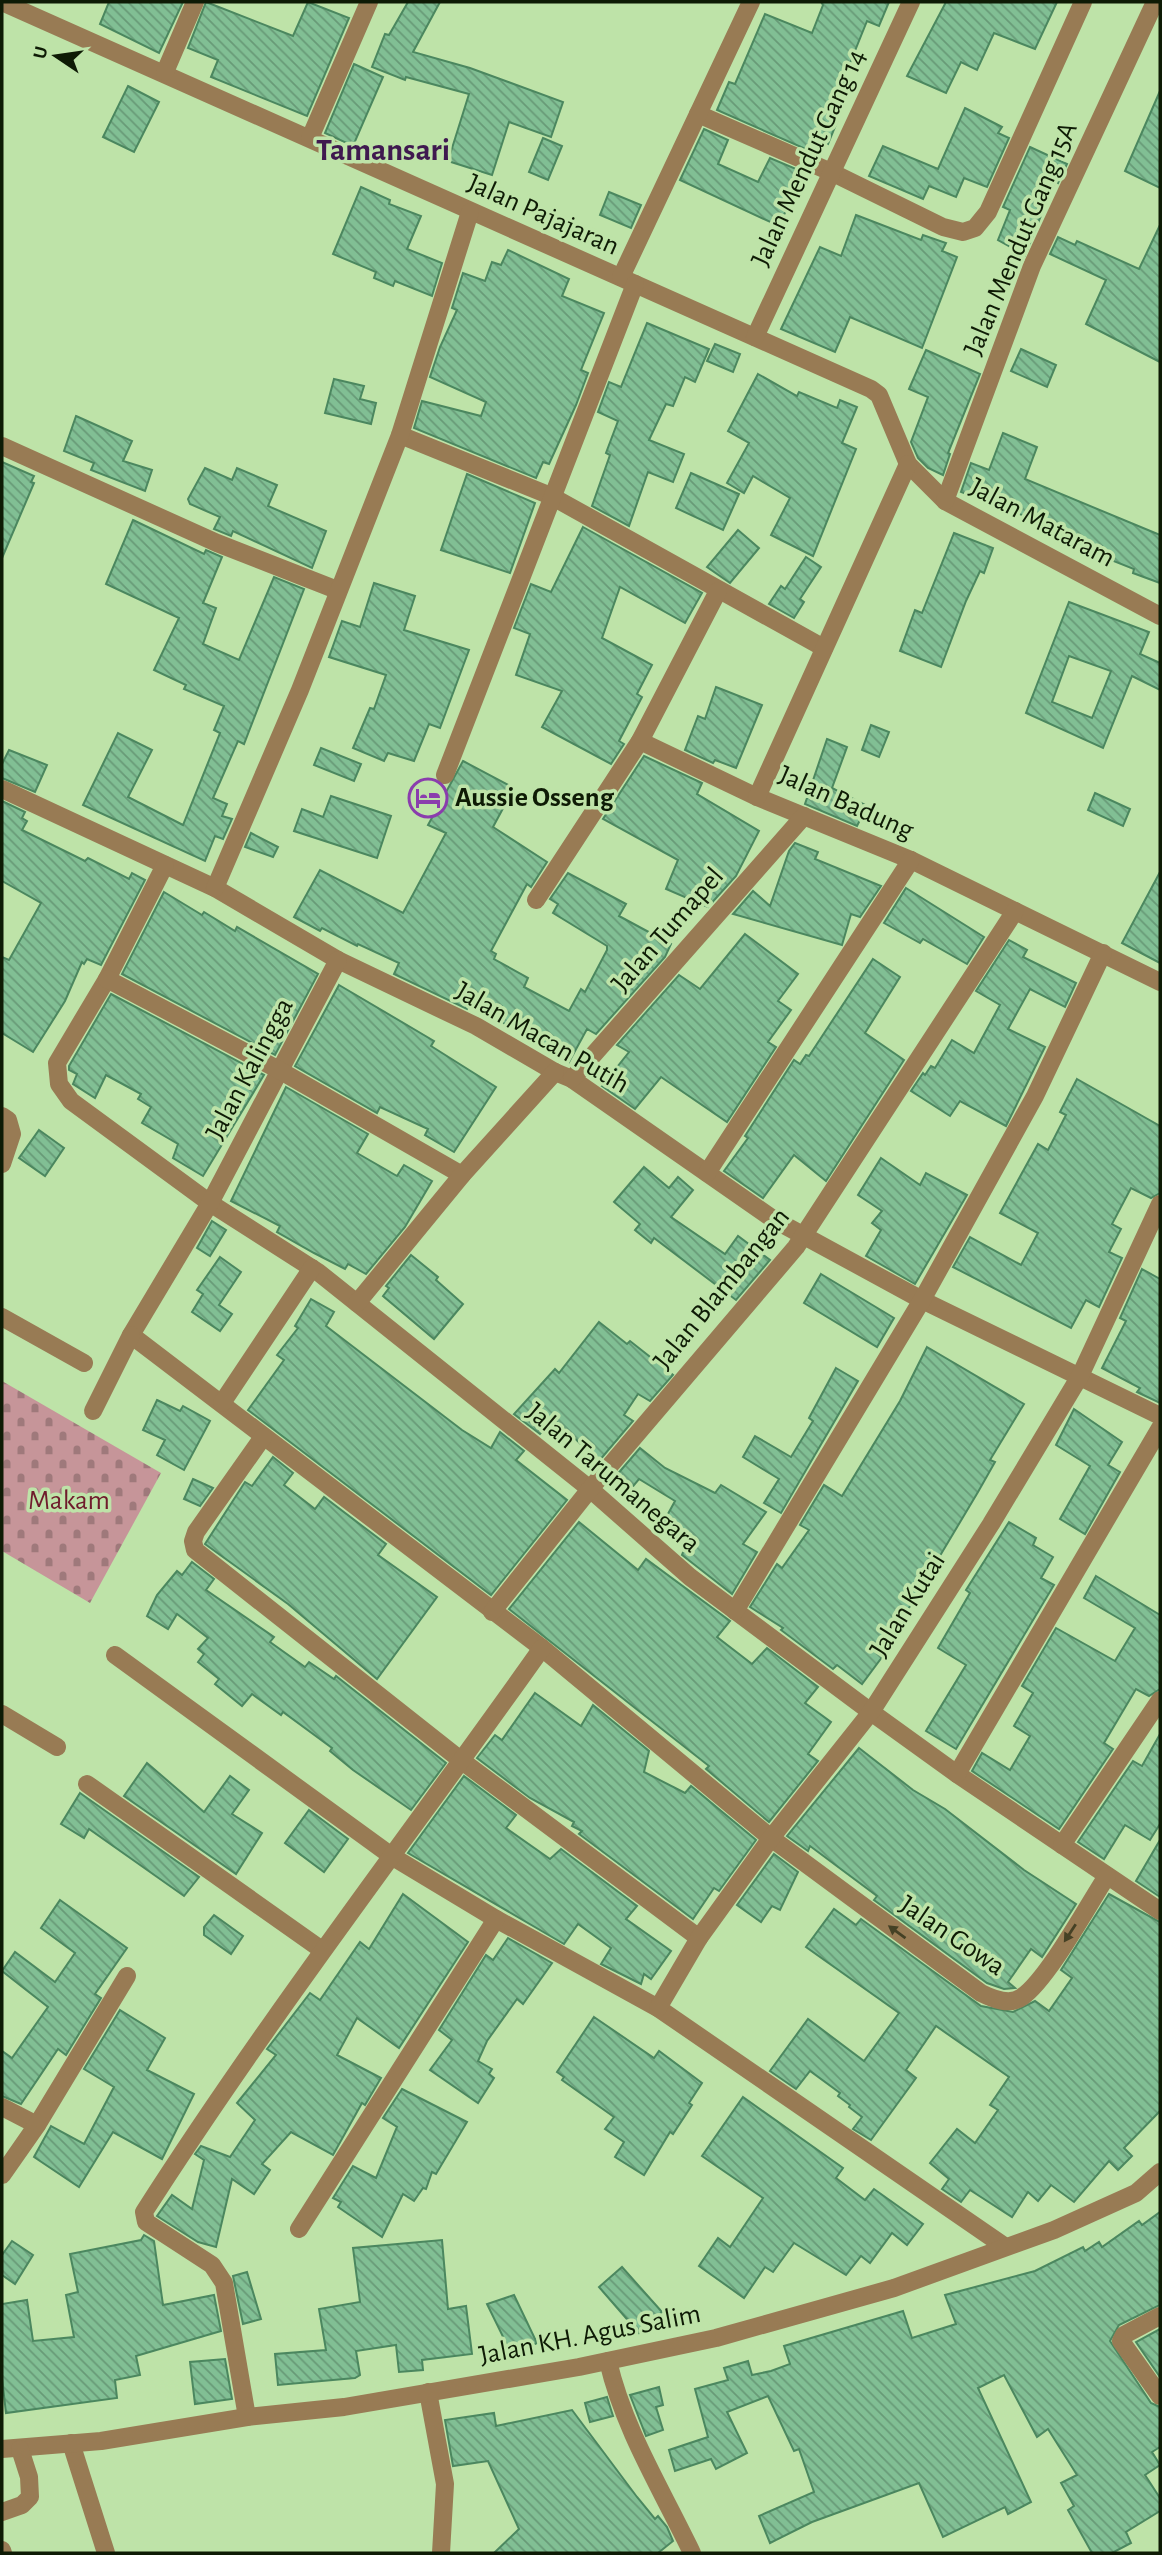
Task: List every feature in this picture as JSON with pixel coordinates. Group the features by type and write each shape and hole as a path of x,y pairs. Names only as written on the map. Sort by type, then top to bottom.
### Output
{"street":[{"name":"Jalan Pajajaran","path":"2,2 871,389 879,395 908,464"},
{"path":"164,72 195,2"},
{"path":"310,138 369,2"},
{"path":"445,775 551,496 628,281 698,114 751,2"},
{"name":"Jalan Mendut Gang 14","path":"755,337 911,2"},
{"path":"698,114 831,172 943,227 963,232 975,228 988,212 1083,2"},
{"name":"Jalan Mendut Gang 15A","path":"945,501 1032,266 1155,2"},
{"path":"215,888 300,690 400,435 470,212"},
{"path":"400,435 551,496 824,648"},
{"path":"2,446 217,543 337,590"},
{"name":"Jalan Mataram","path":"908,464 945,501 1160,616"},
{"name":"Jalan Badung","path":"908,464 757,797 911,860 1160,982"},
{"path":"536,900 640,741 718,591"},
{"path":"640,741 757,797"},
{"name":"Jalan Macan Putih","path":"2,789 215,888 338,960 476,1026 572,1079 773,1219 922,1300 1160,1416"},
{"name":"Jalan Tumapel","path":"572,1079 804,816"},
{"path":"707,1173 911,860"},
{"path":"165,865 107,979 279,1070 462,1175"},
{"name":"Jalan Blambangan","path":"492,1612 590,1489 796,1247 801,1234 1015,911"},
{"path":"735,1611 922,1300 1035,1096 1103,953"},
{"name":"Jalan Kalingga","path":"93,1411 131,1335 210,1203 338,960"},
{"name":"Jalan Tarumanegara","path":"107,979 57,1063 59,1084 71,1101 210,1203 312,1268 590,1489 690,1577 735,1611 957,1774 1160,1911"},
{"path":"357,1303 462,1175 555,1072"},
{"path":"2,1116 8,1120 12,1134 2,1164"},
{"name":"Jalan Kutai","path":"658,2008 699,1938 771,1838 872,1712 1080,1376 1152,1236 1160,1204"},
{"path":"222,1403 312,1268"},
{"path":"2,1317 84,1363"},
{"name":"Jalan Gowa","path":"131,1335 542,1648 771,1838 981,1993 995,2000 1021,1998 1043,1974 1107,1876"},
{"path":"957,1774 1160,1428"},
{"path":"263,1437 195,1532 195,1550 462,1761 699,1938"},
{"path":"247,2417 223,2283 212,2266 146,2222 144,2212 322,1950 393,1857 542,1648"},
{"path":"114,1655 393,1857 496,1919 658,2008 1004,2246"},
{"path":"1062,1845 1160,1700"},
{"path":"2,1714 57,1746"},
{"path":"87,1784 322,1950"},
{"path":"299,2229 496,1919"},
{"path":"2,2175 37,2125 127,1976"},
{"path":"2,2107 37,2125"},
{"name":"Jalan KH. Agus Salim","path":"11,2449 71,2443 247,2417 344,2407 608,2361 716,2337 894,2288 1083,2219 1136,2193 1160,2172"},
{"path":"1160,2316 1124,2334 1121,2341 1160,2396"},
{"path":"608,2361 615,2394 628,2426 686,2551"},
{"path":"428,2392 446,2484 442,2553"},
{"path":"71,2443 106,2553"},
{"path":"2,2512 22,2505 30,2497 29,2477 11,2449"}],"green space":[{"name":"Makam","path":"2,1381 161,1473 90,1603 2,1551"}],"building":[{"path":"109,2 183,2 159,53 100,24"},
{"path":"206,2 293,36 308,2 349,18 307,116 211,77 218,60 188,48"},
{"path":"408,2 440,2 413,52 470,68 563,102 551,137 509,122 492,175 448,161 469,94 406,77 405,80 372,67 385,34 389,35"},
{"path":"821,2 889,2 879,26 867,21 828,118 837,122 828,144 822,142 817,154 717,110 729,82 735,84 765,14 812,33 823,5"},
{"path":"946,2 1057,2 1035,49 994,33 977,70 961,62 946,93 907,76"},
{"path":"354,64 383,77 353,146 325,133"},
{"path":"128,86 159,102 134,152 103,137"},
{"path":"1160,91 1160,188 1125,171"},
{"path":"965,108 1002,127 998,133 1009,138 987,187 964,178 956,197 929,186 923,199 869,176 883,146 938,169"},
{"path":"704,129 728,140 718,164 758,182 770,158 808,174 797,198 792,197 779,226 680,180"},
{"path":"543,138 562,146 548,180 529,172"},
{"path":"1030,147 1067,164 1058,183 1055,181 1025,255 998,240 1010,210 1003,207"},
{"path":"361,187 390,200 389,204 421,216 407,249 442,263 432,296 395,281 393,286 374,278 376,272 333,254"},
{"path":"609,192 641,205 631,228 600,215"},
{"path":"856,215 921,240 923,235 946,243 942,251 957,257 922,348 850,317 835,352 781,329 820,247 841,256"},
{"path":"1160,225 1160,362 1086,324 1106,280 1050,254 1058,237 1075,245 1077,241 1139,269"},
{"path":"508,250 569,279 562,296 604,313 581,370 588,373 576,405 549,464 543,462 536,478 414,428 422,401 481,416 486,402 430,377 457,310 452,308 463,273 485,281 492,262 501,265"},
{"path":"647,323 709,349 695,382 685,377 673,406 666,404 649,440 684,454 673,482 648,472 629,526 592,506 610,455 606,453 618,421 598,412 609,382 621,387"},
{"path":"715,344 740,354 733,372 707,361"},
{"path":"1021,349 1056,365 1047,387 1011,371"},
{"path":"926,350 980,374 948,453 950,454 943,475 928,468 918,458 911,442 928,397 909,389"},
{"path":"758,374 797,396 799,392 837,408 840,400 857,407 842,443 856,449 813,556 771,535 790,498 753,476 744,493 727,483 749,443 728,431"},
{"path":"334,379 364,386 360,399 376,403 371,424 325,413"},
{"path":"76,416 132,441 123,461 152,470 145,491 91,470 94,463 64,451"},
{"path":"1003,433 1037,447 1025,479 1160,535 1160,583 1133,573 1134,569 1086,550 1088,547 1023,521 1025,516 961,492 971,463 989,470"},
{"path":"2,462 34,476 31,482 34,483 2,558"},
{"path":"205,468 232,480 237,468 277,485 268,506 326,531 312,568 233,531 231,536 214,529 220,517 190,504 188,499"},
{"path":"691,473 739,494 723,530 676,508"},
{"path":"467,474 535,503 510,573 441,550"},
{"path":"133,520 204,554 206,550 222,557 203,603 216,608 203,644 239,660 274,577 304,589 244,744 238,741 213,798 227,804 222,816 232,819 223,839 215,836 205,861 83,805 118,733 152,750 128,797 183,825 220,733 214,730 224,706 184,689 186,685 154,670 179,618 106,584"},
{"path":"583,527 702,593 685,623 620,587 602,638 652,665 637,694 642,697 619,741 624,744 611,764 542,727 562,691 516,675 530,634 514,628 531,584 551,592"},
{"path":"738,530 759,548 730,583 707,567"},
{"path":"954,533 993,548 984,573 980,571 966,601 941,667 900,651 915,610 922,613"},
{"path":"806,557 821,567 800,599 804,602 794,618 769,604 781,586 785,589"},
{"path":"374,583 415,596 404,630 469,650 440,728 429,724 414,761 388,753 384,761 353,748 370,708 374,709 386,675 329,657 342,621 360,627"},
{"path":"1069,602 1149,632 1140,654 1160,663 1160,690 1132,676 1103,748 1026,713","holes":["1069,656 1111,671 1092,718 1052,702"]},
{"path":"716,687 762,705 736,768 715,760 713,763 685,750 698,716 705,719"},
{"path":"871,725 889,732 879,757 862,750"},
{"path":"827,739 847,747 832,788 867,806 857,826 805,804"},
{"path":"321,748 361,764 354,781 314,765"},
{"path":"9,750 47,765 35,792 2,778 2,764"},
{"path":"644,756 702,783 697,794 759,831 736,876 708,907 666,889 678,860 603,819"},
{"path":"463,761 514,788 493,827 547,862 531,887 527,884 491,951 496,954 494,959 528,978 524,987 569,1011 581,989 585,992 607,950 607,946 553,913 558,904 550,899 568,873 626,904 619,916 671,944 665,957 596,1034 587,1029 569,1062 470,1003 467,1009 394,974 399,963 322,928 320,931 294,917 320,870 403,913 446,833 428,825"},
{"path":"1095,793 1130,809 1123,826 1088,810"},
{"path":"331,796 391,816 377,858 294,831 302,809 323,817"},
{"path":"2,801 25,812 22,818 27,821 22,830 129,879 132,873 145,880 101,965 87,959 84,964 82,962 65,1001 33,1052 2,1033 2,957 9,960 41,903 2,881"},
{"path":"251,833 278,847 273,857 245,847"},
{"path":"795,843 818,852 815,859 881,886 860,917 851,914 842,945 733,914 753,891 770,906 789,851"},
{"path":"1160,872 1160,963 1122,943"},
{"path":"906,888 984,937 967,964 923,939 920,943 884,923"},
{"path":"164,892 235,931 237,927 318,974 275,1055 122,974"},
{"path":"745,934 798,974 778,1001 791,1010 768,1042 776,1047 727,1122 661,1077 635,1109 602,1086 629,1052 617,1045 679,975 700,989"},
{"path":"1009,940 1027,950 1023,957 1076,983 1065,1007 1030,989 1008,1029 1045,1047 1006,1126 960,1101 950,1116 911,1091 923,1073 925,1075 931,1066 935,1068 952,1040 974,1053 1000,1005 976,991"},
{"path":"873,959 900,977 865,1033 904,1060 826,1181 794,1155 763,1198 724,1171 748,1138 745,1136 794,1060 800,1064 806,1055 809,1056"},
{"path":"339,985 434,1041 431,1046 496,1087 454,1152 425,1135 428,1129 380,1107 377,1113 295,1066"},
{"path":"111,994 264,1075 203,1176 173,1158 178,1144 142,1123 151,1107 138,1099 141,1094 106,1075 95,1098 73,1084 77,1074 69,1070 69,1066"},
{"path":"1077,1079 1160,1126 1160,1193 1151,1198 1131,1188 1112,1224 1121,1229 1109,1252 1122,1258 1099,1307 1086,1300 1071,1328 953,1267 970,1237 1021,1265 1038,1233 1000,1213 1038,1144 1048,1150 1066,1115 1060,1112"},
{"path":"286,1087 368,1134 357,1153 397,1176 404,1165 432,1181 405,1227 366,1274 348,1264 345,1269 314,1253 277,1232 280,1226 231,1201"},
{"path":"39,1130 64,1148 45,1176 19,1158"},
{"path":"881,1158 920,1185 926,1173 967,1195 915,1284 866,1256 881,1230 872,1223 882,1211 858,1195"},
{"path":"644,1167 669,1188 678,1177 693,1190 671,1217 725,1254 738,1236 770,1260 736,1300 654,1238 651,1243 635,1230 640,1224 614,1202"},
{"path":"212,1221 226,1230 210,1256 197,1248"},
{"path":"411,1255 438,1277 436,1280 463,1304 434,1339 383,1296 389,1288 386,1286"},
{"path":"220,1257 241,1272 219,1305 232,1314 220,1331 192,1312 203,1294 197,1290"},
{"path":"1142,1269 1160,1279 1160,1403 1137,1392 1140,1388 1102,1368 1126,1321 1120,1318"},
{"path":"821,1274 894,1318 877,1347 804,1303"},
{"path":"311,1299 334,1312 326,1326 462,1430 491,1448 500,1432 524,1451 516,1460 567,1500 491,1595 248,1410 284,1360 277,1355 298,1328 295,1326"},
{"path":"599,1322 627,1344 630,1341 673,1375 650,1401 638,1394 624,1415 633,1421 599,1461 554,1419 540,1434 514,1414 555,1369 559,1373"},
{"path":"927,1347 1024,1404 990,1460 995,1462 978,1492 888,1643 891,1645 862,1684 837,1665 833,1669 781,1630 783,1628 750,1607 777,1564 782,1568 809,1530 800,1525 824,1485 842,1496 900,1401"},
{"path":"836,1368 858,1381 781,1513 764,1503 779,1479 743,1457 755,1436 791,1457 813,1421 809,1418"},
{"path":"157,1400 180,1411 183,1406 210,1421 184,1470 157,1455 165,1440 143,1430"},
{"path":"1074,1409 1122,1442 1108,1465 1120,1472 1085,1534 1060,1519 1090,1466 1056,1445"},
{"path":"640,1448 665,1468 715,1493 721,1485 766,1512 743,1544 757,1552 732,1594 682,1555 687,1542 663,1523 675,1501 639,1479 624,1497 609,1484"},
{"path":"273,1457 293,1473 284,1485 315,1509 324,1497 386,1544 378,1555 437,1597 377,1679 288,1604 205,1544 245,1482 252,1486"},
{"path":"193,1479 213,1488 200,1506 184,1499"},
{"path":"579,1522 638,1570 646,1559 730,1621 717,1637 752,1664 767,1648 818,1687 805,1703 831,1722 808,1754 818,1761 769,1822 706,1769 709,1766 509,1609"},
{"path":"1009,1522 1036,1538 1033,1545 1053,1557 1041,1578 1054,1585 956,1749 926,1731 966,1665 938,1648 970,1593 966,1590"},
{"path":"192,1562 214,1579 206,1590 274,1637 270,1642 305,1667 309,1662 334,1679 336,1676 446,1763 411,1810 353,1770 330,1751 332,1748 283,1712 281,1715 252,1694 242,1706 215,1684 219,1679 198,1662 204,1654 198,1649 208,1638 177,1614 168,1629 147,1616 157,1595 177,1571 182,1575"},
{"path":"1096,1576 1160,1615 1160,1689 1149,1696 1136,1689 1104,1743 1113,1749 1059,1829 972,1771 982,1753 1010,1770 1030,1736 1014,1726 1033,1693 1022,1686 1056,1628 1115,1661 1135,1628 1084,1598"},
{"path":"535,1693 581,1726 593,1705 649,1751 644,1772 685,1793 691,1786 756,1840 719,1891 714,1888 693,1919 579,1834 582,1831 572,1826 574,1822 530,1798 477,1758 495,1735 502,1740"},
{"path":"1160,1734 1160,1824 1150,1840 1125,1825 1104,1859 1078,1842 1133,1761 1142,1766"},
{"path":"859,1748 1024,1870 1076,1904 1042,1957 1031,1949 1008,1982 1015,1988 1004,1989 987,1983 874,1900 877,1896 810,1846 808,1851 787,1836"},
{"path":"147,1763 204,1812 230,1776 249,1790 232,1814 262,1833 236,1874 124,1796"},
{"path":"464,1776 516,1815 506,1828 550,1859 561,1849 637,1906 626,1919 671,1951 651,1979 644,1974 641,1984 601,1964 611,1948 578,1924 564,1944 408,1853"},
{"path":"80,1793 199,1877 184,1896 89,1829 84,1838 61,1824"},
{"path":"309,1810 348,1839 324,1872 285,1843"},
{"path":"1160,1840 1160,1897 1136,1881"},
{"path":"774,1854 798,1872 780,1910 772,1906 761,1922 737,1905"},
{"path":"403,1894 468,1942 399,2048 357,2018 337,2055 381,2078 365,2105 362,2103 333,2155 291,2132 262,2164 270,2170 254,2194 232,2179 216,2247 198,2242 157,2216 172,2195 192,2209 204,2160 195,2154 201,2146 230,2157 255,2120 237,2103 276,2055 267,2049 310,1993 320,2000 360,1942 369,1949"},
{"path":"1109,1894 1160,1922 1160,2111 1124,2148 1132,2156 1118,2170 1109,2161 1074,2202 1051,2185 1038,2201 1028,2192 1012,2217 970,2190 961,2202 942,2189 949,2179 930,2163 957,2129 975,2143 998,2110 990,2105 1009,2077 936,2026 906,2070 916,2078 871,2140 853,2129 862,2117 838,2096 840,2093 810,2071 796,2089 770,2071 808,2019 864,2061 899,2013 806,1947 834,1909 856,1925 861,1919 981,2006 1013,2012 1035,2001 1049,2011 1072,1978 1061,1970"},
{"path":"60,1900 127,1948 95,1994 101,1998 66,2055 58,2049 21,2104 2,2096 2,2051 12,2058 48,2007 2,1971 15,1952 55,1982 75,1953 41,1928"},
{"path":"214,1915 243,1936 231,1954 204,1935 204,1927"},
{"path":"508,1938 552,1963 523,2004 517,1999 487,2041 478,2061 492,2069 489,2074 494,2078 478,2103 430,2070 452,2040 439,2030 486,1955 493,1960"},
{"path":"120,2010 165,2038 147,2070 194,2094 162,2159 113,2132 79,2187 34,2157 51,2126 84,2144 114,2087 84,2069"},
{"path":"594,2017 654,2058 659,2051 702,2083 689,2103 692,2105 673,2134 670,2132 644,2175 615,2157 624,2142 605,2129 614,2117 562,2080 564,2077 557,2072"},
{"path":"402,2089 467,2122 436,2174 432,2172 426,2189 423,2188 414,2201 403,2194 382,2237 338,2207 341,2202 333,2198 353,2166 376,2178 397,2127 383,2118"},
{"path":"743,2097 843,2168 836,2178 865,2200 874,2189 923,2224 907,2245 892,2233 870,2263 861,2256 846,2275 794,2243 773,2272 765,2267 744,2298 699,2266 718,2238 730,2247 763,2198 702,2156"},
{"path":"1160,2212 1160,2305 1119,2325 1110,2341 1151,2403 1160,2407 1160,2447 1152,2452 1160,2465 1145,2475 1160,2498 1160,2511 1126,2532 1131,2543 1112,2553 1092,2553 1068,2510 1074,2506 1061,2483 1077,2475 1048,2429 1037,2437 1004,2375 978,2388 1031,2502 1008,2514 1005,2507 943,2537 919,2483 812,2522 770,2543 759,2516 814,2492 799,2449 794,2451 768,2396 727,2412 747,2453 716,2469 711,2459 675,2471 669,2450 708,2437 695,2389 728,2380 724,2368 748,2361 752,2375 771,2371 790,2364 784,2346 903,2311 912,2338 956,2324 945,2295 1035,2271 1083,2247 1085,2251 1099,2242 1102,2247 1139,2221 1142,2225"},
{"path":"144,2235 154,2241 163,2305 214,2295 221,2331 136,2356 140,2375 115,2380 117,2398 6,2413 2,2378 2,2304 27,2300 33,2341 74,2337 66,2295 78,2292 70,2254 141,2240"},
{"path":"442,2240 448,2309 466,2306 472,2354 422,2360 423,2370 399,2372 396,2345 356,2351 360,2375 355,2378 278,2385 275,2354 326,2350 319,2309 360,2302 353,2248"},
{"path":"12,2241 33,2255 15,2284 2,2275 2,2255"},
{"path":"622,2267 662,2312 639,2333 599,2287"},
{"path":"247,2272 261,2319 243,2324 233,2276"},
{"path":"514,2295 537,2343 512,2355 487,2304"},
{"path":"1160,2329 1160,2377 1136,2342"},
{"path":"225,2359 232,2399 195,2404 190,2362"},
{"path":"659,2387 663,2405 656,2407 663,2430 646,2436 630,2395"},
{"path":"607,2397 613,2416 590,2422 585,2403"},
{"path":"572,2410 637,2497 655,2519 658,2516 667,2527 673,2541 658,2553 494,2553 519,2529 488,2461 453,2466 445,2420 494,2413 496,2426"}],"place":[{"name":"Aussie Osseng","path":"428,798"}],"district":[{"name":"Tamansari","path":"383,150"}]}
